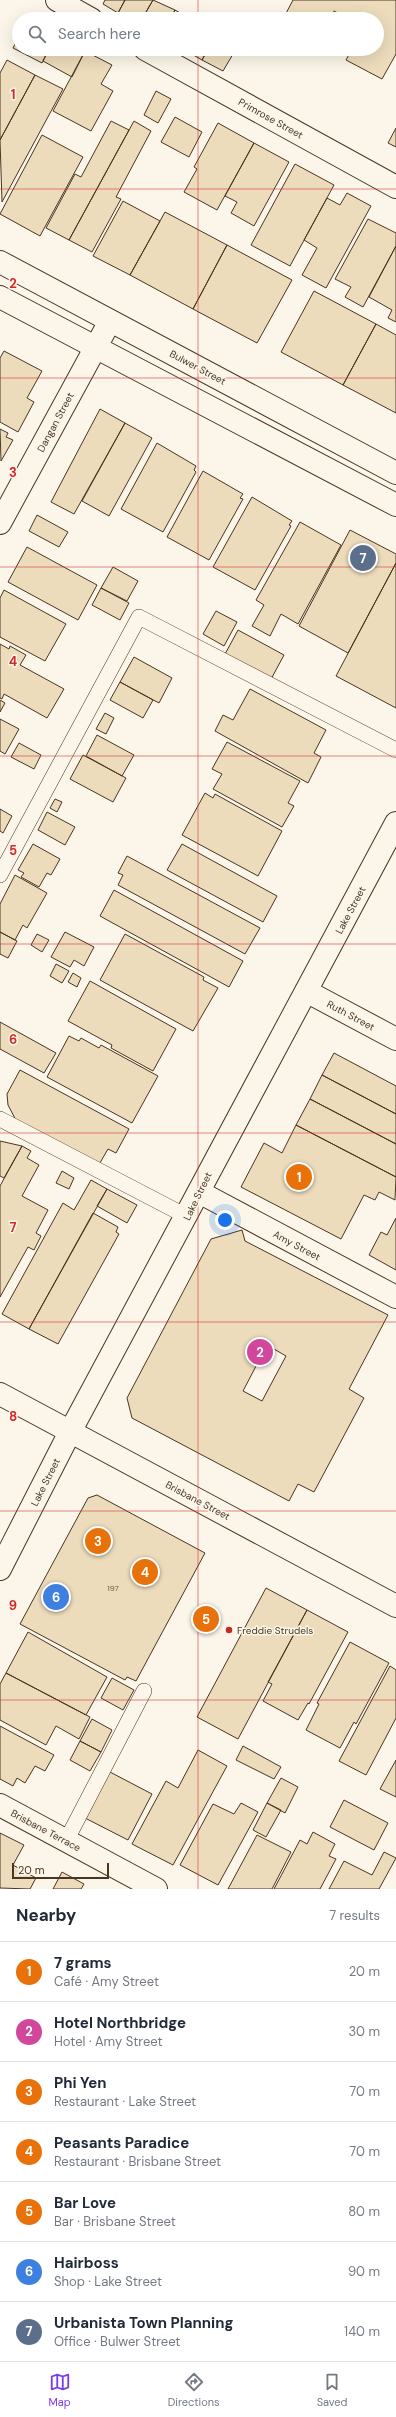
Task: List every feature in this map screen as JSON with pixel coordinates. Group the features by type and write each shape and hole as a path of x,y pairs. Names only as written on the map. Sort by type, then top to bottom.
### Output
{"street":[{"path":"57,0 78,12"},
{"name":"Primrose Street","path":"159,56 396,187"},
{"name":"Bulwer Street","path":"0,262 396,472"},
{"path":"0,297 396,505"},
{"name":"Dangan Street","path":"0,523 110,321"},
{"name":"Lake Street","path":"0,1569 70,1432 188,1216 199,1192 396,823"},
{"name":"Ruth Street","path":"306,991 396,1039"},
{"name":"Amy Street","path":"199,1192 396,1297"},
{"name":"Brisbane Street","path":"0,1394 396,1606"},
{"name":"Brisbane Terrace","path":"0,1805 156,1889"}],"lane":[{"path":"0,875 139,617 396,750"},
{"path":"0,1119 188,1216"},
{"path":"66,1841 144,1691"}],"building":[{"path":"105,0 125,0 119,12 103,4"},
{"path":"125,0 153,0 146,12 119,12"},
{"path":"153,0 175,10 174,12 146,12"},
{"path":"293,0 396,0 396,54 382,79 346,60 348,56 384,56 384,12 287,12"},
{"path":"28,56 46,56 42,63"},
{"path":"46,56 82,56 72,77 43,61"},
{"path":"82,56 95,56 112,65 101,84 113,91 91,131 53,111"},
{"path":"195,56 204,56 202,60"},
{"path":"204,56 232,56 223,71 202,60"},
{"path":"7,60 35,75 0,140 0,73"},
{"path":"35,75 63,89 2,202 0,140"},
{"path":"156,91 171,99 158,123 144,115"},
{"path":"175,117 202,132 189,157 161,142"},
{"path":"111,121 129,130 69,240 46,228 75,174 81,177"},
{"path":"134,121 151,131 116,197 121,199 92,252 69,240"},
{"path":"218,123 254,143 217,210 184,192 197,169 194,167"},
{"path":"396,128 396,147 388,143"},
{"path":"42,135 83,157 40,236 0,214"},
{"path":"254,143 289,162 254,226 231,213 237,202 225,196"},
{"path":"295,164 334,185 290,266 251,245"},
{"path":"347,193 371,206 326,288 302,275 317,248 304,240 327,198 340,205"},
{"path":"123,201 160,221 130,275 93,256"},
{"path":"165,212 227,245 193,309 130,275"},
{"path":"368,219 396,233 396,246 363,307 345,297 351,287 335,279"},
{"path":"227,245 292,280 257,343 193,309"},
{"path":"396,246 396,322 388,318 392,310 369,297"},
{"path":"314,291 376,324 343,385 281,352"},
{"path":"376,324 396,335 396,413 343,385"},
{"path":"4,351 42,371 27,398 34,402 18,432 0,422 0,358"},
{"path":"100,409 125,423 74,514 51,502"},
{"path":"125,423 152,438 109,516 82,501"},
{"path":"0,429 8,433 6,437 13,440 1,461"},
{"path":"157,443 196,466 194,470 196,472 163,532 121,509"},
{"path":"203,471 243,494 240,498 243,499 209,560 167,537"},
{"path":"252,497 292,521 289,525 291,526 255,590 213,567"},
{"path":"37,515 68,532 59,547 29,531"},
{"path":"300,522 341,545 298,624 281,614 270,636 252,626 264,605 256,600"},
{"path":"350,530 396,554 396,563 348,653 299,626"},
{"path":"27,547 97,585 78,620 8,582"},
{"path":"396,563 396,708 336,676"},
{"path":"113,567 138,581 127,601 101,588"},
{"path":"101,588 129,603 120,620 92,605"},
{"path":"4,590 66,624 45,661 0,637 0,598"},
{"path":"216,611 237,622 224,646 203,634"},
{"path":"238,630 284,655 270,681 224,656"},
{"path":"0,644 9,649 10,646 26,655 20,665 64,689 47,718 4,694 2,699 0,698"},
{"path":"134,657 172,678 159,703 120,682"},
{"path":"120,682 153,700 143,718 110,700"},
{"path":"250,689 326,730 314,753 321,757 308,783 215,731 223,715 233,720"},
{"path":"0,700 5,703 0,712"},
{"path":"105,713 114,718 106,734 96,729"},
{"path":"0,719 19,729 5,754 0,751"},
{"path":"97,735 134,755 122,776 86,756"},
{"path":"227,742 300,781 288,803 294,806 282,827 213,789 222,774 212,769"},
{"path":"19,743 41,755 34,769 11,757"},
{"path":"83,755 126,778 113,802 70,779"},
{"path":"205,793 213,798 215,794 282,831 258,876 182,835"},
{"path":"55,799 62,802 57,812 50,808"},
{"path":"0,809 12,816 3,833 0,831"},
{"path":"47,812 75,827 65,845 38,830"},
{"path":"33,844 60,859 51,875 47,873 39,887 21,877 24,873 18,870"},
{"path":"182,844 277,896 263,922 167,870"},
{"path":"127,856 260,928 245,954 118,885 123,875 118,873"},
{"path":"15,875 47,893 27,928 23,925 15,940 0,932 0,904"},
{"path":"114,890 243,961 229,987 100,916"},
{"path":"0,932 17,941 8,958 0,954"},
{"path":"65,932 94,947 84,966 74,960 70,967 51,957"},
{"path":"37,934 49,940 42,952 31,945"},
{"path":"125,934 204,977 203,980 218,988 193,1031 100,980"},
{"path":"56,964 69,971 62,983 50,976"},
{"path":"73,973 81,978 77,987 68,982"},
{"path":"90,981 176,1029 153,1071 111,1048 112,1045 68,1021"},
{"path":"0,1022 56,1053 44,1073 0,1049"},
{"path":"69,1036 79,1041 81,1038 99,1048 101,1045 158,1076 132,1123 47,1077"},
{"path":"334,1053 396,1086 396,1114 322,1075"},
{"path":"20,1070 129,1129 116,1153 108,1149 97,1168 18,1124 8,1105 7,1094"},
{"path":"322,1075 396,1114 396,1144 310,1099"},
{"path":"310,1099 396,1144 396,1177 296,1125"},
{"path":"296,1125 396,1177 395,1200 379,1192 375,1200 364,1195 341,1239 241,1187 264,1143 282,1153"},
{"path":"0,1141 22,1146 4,1178 0,1176"},
{"path":"22,1146 31,1151 27,1158 39,1165 22,1196 48,1210 36,1233 41,1236 34,1250 28,1247 0,1297 0,1186"},
{"path":"62,1171 74,1178 69,1189 56,1183"},
{"path":"91,1180 107,1189 29,1329 2,1314 63,1203 74,1210"},
{"path":"107,1189 137,1205 127,1223 97,1206"},
{"path":"93,1213 118,1227 116,1232 119,1234 58,1344 29,1329"},
{"path":"396,1218 396,1270 369,1255 381,1232 387,1235"},
{"path":"242,1230 245,1241 388,1315 349,1389 364,1398 314,1492 298,1484 289,1501 132,1418 127,1398 211,1239","holes":["267,1345 286,1356 262,1401 243,1391"]},
{"path":"97,1495 205,1553 136,1681 127,1677 125,1680 20,1624 88,1498"},
{"path":"266,1588 307,1610 238,1739 197,1717"},
{"path":"307,1610 348,1632 309,1704 308,1703 298,1720 263,1701 272,1684 268,1682"},
{"path":"28,1632 107,1677 86,1715 6,1673"},
{"path":"350,1642 389,1663 356,1724 354,1722 340,1748 306,1730 319,1704 317,1703"},
{"path":"390,1666 396,1670 396,1718 366,1775 339,1761"},
{"path":"6,1673 90,1717 79,1739 56,1726 46,1745 0,1720 0,1684"},
{"path":"112,1678 134,1690 123,1710 101,1698"},
{"path":"92,1719 112,1730 101,1752 80,1741"},
{"path":"0,1726 54,1755 45,1771 35,1766 25,1783 17,1778 13,1786 0,1779"},
{"path":"80,1741 101,1752 90,1771 70,1760"},
{"path":"243,1746 281,1767 274,1779 236,1760"},
{"path":"198,1750 227,1766 173,1865 132,1844 166,1781 178,1788"},
{"path":"396,1760 396,1797 380,1789"},
{"path":"110,1772 152,1794 128,1840 85,1818"},
{"path":"281,1778 298,1787 285,1813 267,1803"},
{"path":"344,1800 388,1823 374,1850 330,1827"},
{"path":"241,1803 258,1812 218,1885 180,1865 213,1804 234,1814"},
{"path":"267,1803 281,1810 266,1837 253,1830"},
{"path":"313,1832 335,1844 329,1856 336,1859 320,1889 274,1889 300,1840 307,1844"},
{"path":"0,1833 24,1845 13,1865 36,1878 30,1889 0,1888"},
{"path":"257,1835 291,1852 272,1889 228,1889"},
{"path":"384,1852 396,1858 379,1889 329,1889 344,1861 372,1875"},
{"path":"62,1872 84,1884 81,1889 53,1889"}],"place":[{"name":"Urbanista Town Planning","path":"363,558"},
{"name":"7 grams","path":"299,1177"},
{"name":"Hotel Northbridge","path":"260,1352"},
{"name":"Phi Yen","path":"98,1541"},
{"name":"Peasants Paradice","path":"145,1572"},
{"name":"Hairboss","path":"56,1597"},
{"name":"Bar Love","path":"206,1619"},
{"name":"Freddie Strudels","path":"229,1630"}]}
